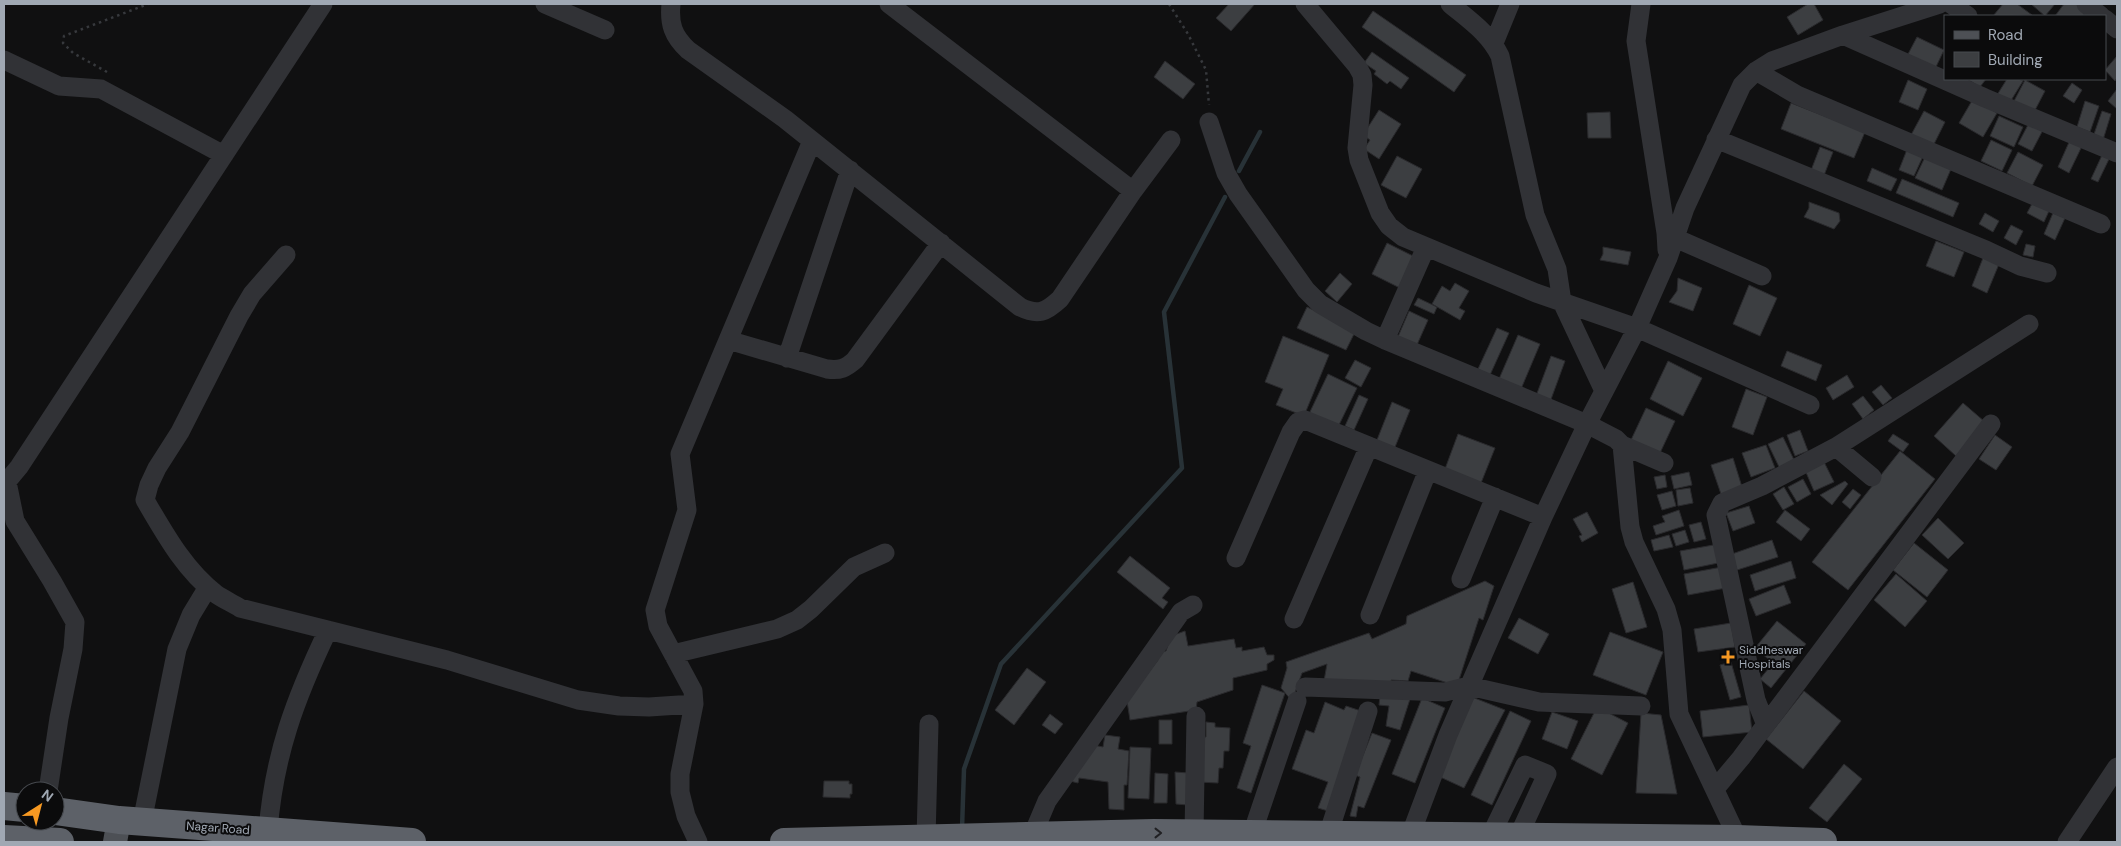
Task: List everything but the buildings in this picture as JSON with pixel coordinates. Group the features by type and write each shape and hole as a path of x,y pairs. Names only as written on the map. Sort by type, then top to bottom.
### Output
{"highway":[{"name":"Nagar Road","path":"65,813 125,828 268,832 412,842"},
{"path":"784,842 1194,834 1738,839 1823,842"},
{"path":"4,839 60,842"}],"street":[{"path":"50,781 59,718 73,649 75,622 52,581 14,522 5,484 25,459 323,4"},
{"path":"545,4 605,30"},
{"path":"671,4 670,19 672,30 678,41 785,119 1020,307 1031,313 1051,308 1060,299 1133,191 1171,140"},
{"path":"889,4 1133,191"},
{"path":"1305,4 1358,66 1362,75 1363,85 1357,148 1359,160 1380,213 1389,226 1403,237 1536,294 1637,328 1810,405"},
{"path":"1450,4 1494,43 1500,56 1535,216 1557,269 1562,302 1604,392"},
{"path":"1641,4 1636,41 1666,233 1668,258"},
{"path":"1410,836 1448,735 1543,517 1637,328 1668,258 1686,208 1742,85 1756,71 1772,61 1922,7 1940,4"},
{"path":"1951,4 1967,15"},
{"path":"2086,4 2100,15"},
{"path":"1494,43 1508,5"},
{"path":"2106,20 2117,29"},
{"path":"1843,35 1977,95 2117,153"},
{"path":"4,60 59,86 101,89 224,155"},
{"path":"1756,71 1797,95 2102,224"},
{"path":"1209,122 1226,173 1238,194 1306,290 1320,304 1385,340 1588,424 1616,439 1622,445 1664,462"},
{"path":"1716,139 1974,245 2020,266 2047,274"},
{"path":"698,842 686,816 680,792 680,774 694,704 693,692 687,677 658,626 655,610 687,510 680,454 812,141"},
{"path":"788,358 850,170"},
{"path":"1675,238 1762,276"},
{"path":"728,340 827,369 838,370 846,368 855,360 941,244"},
{"path":"1385,340 1426,247"},
{"path":"286,255 252,294 180,432 157,468 149,485 145,500 166,537 192,572 217,595 240,608 447,660 578,700 619,706 648,707 694,704"},
{"path":"1766,725 1756,700 1716,515 1718,508 1729,499 1762,486 1836,447 2030,324"},
{"path":"1236,558 1291,432 1298,422 1306,420 1543,517"},
{"path":"1715,789 1766,725 1991,424"},
{"path":"1622,445 1630,527 1634,542 1666,609 1672,630 1679,714 1738,839"},
{"path":"1294,619 1369,446"},
{"path":"1836,447 1872,477"},
{"path":"1370,615 1428,470"},
{"path":"1461,579 1494,497"},
{"path":"673,654 777,629 796,620 811,609 854,567 885,553"},
{"path":"125,828 177,649 191,615 208,587"},
{"path":"1030,836 1047,801 1181,612 1193,605"},
{"path":"268,832 276,770 289,722 306,676 328,630"},
{"path":"1252,834 1301,694 1445,692 1469,686 1539,702 1640,706"},
{"path":"1328,835 1368,712"},
{"path":"1194,834 1196,716"},
{"path":"926,839 929,724"},
{"path":"1490,837 1525,765 1547,774 1518,837"},
{"path":"2067,842 2117,766"}],"path":[{"path":"108,73 73,53 63,43 64,36 148,4"},
{"path":"1169,4 1188,34 1206,70 1209,93 1209,122"}],"waterway":[{"path":"1239,171 1260,132"},
{"path":"962,829 964,769 1001,664 1182,468 1164,312 1225,197"}],"place":[{"name":"Siddheswar Hospitals","path":"1728,657"}]}
